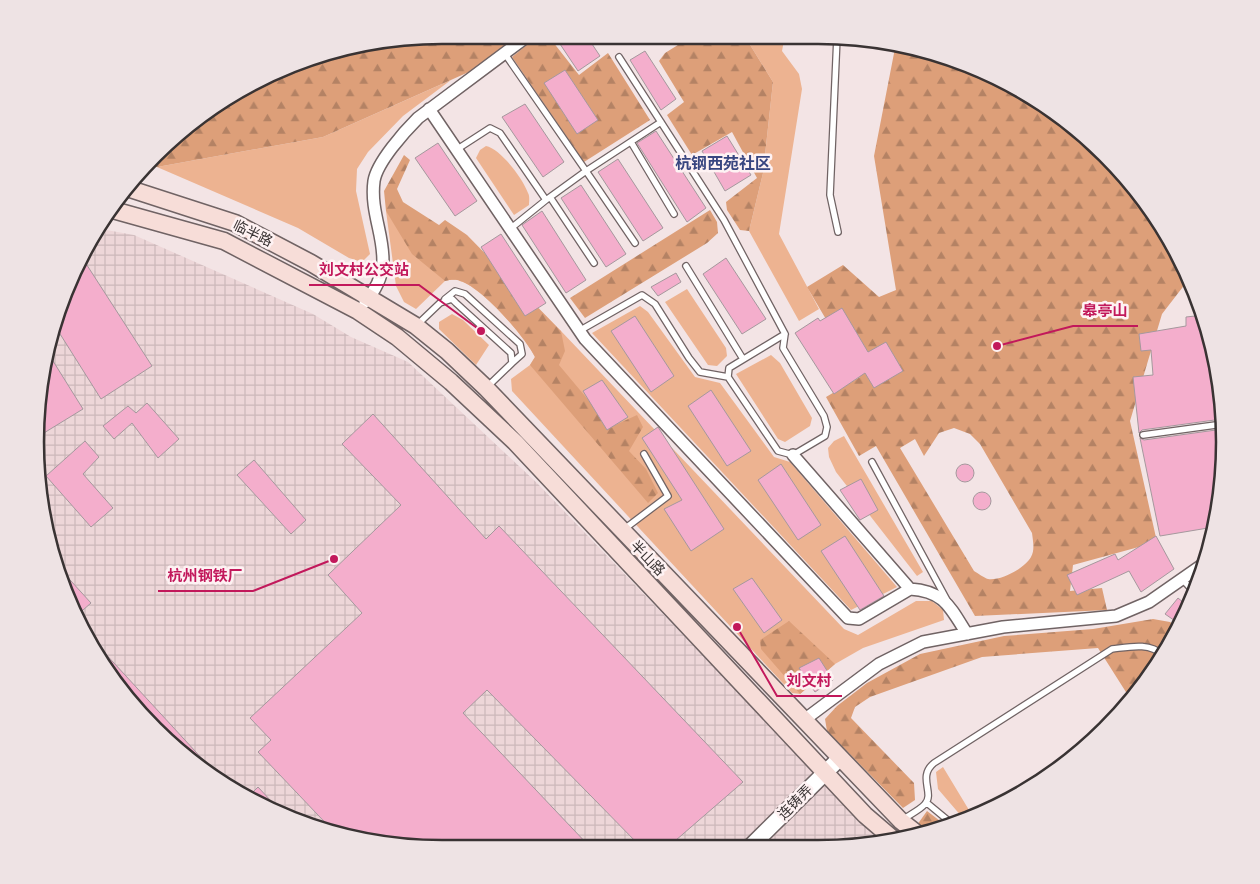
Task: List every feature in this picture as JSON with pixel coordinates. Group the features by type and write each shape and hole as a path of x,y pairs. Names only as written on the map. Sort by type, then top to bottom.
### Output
{"main road":[{"name":"临半路","path":"134,190 235,223 311,263 370,298"},
{"name":"临半路","path":"118,211 224,241 358,310"},
{"name":"半山路","path":"370,298 416,326 447,351 486,388 622,532 901,821 912,829"},
{"name":"半山路","path":"358,310 397,337 451,382 515,442 825,773 865,815 888,834"}],"street":[{"path":"358,310 370,298 384,269 374,200 374,180 384,161 406,130 429,110 518,44"},
{"path":"429,110 579,331 848,618 859,620 910,589 928,590 950,606 967,634"},
{"path":"793,455 910,589"},
{"path":"804,720 879,664 923,642 1003,627 1116,616 1149,602 1195,571"},
{"name":"连铸弄","path":"757,840 840,758"}],"lane":[{"path":"837,45 830,194 838,232"},
{"path":"505,54 635,244"},
{"path":"619,57 724,220 785,334 783,348 824,416 827,427 825,436 793,455 778,451 728,377 729,368 785,334"},
{"path":"510,229 586,172 661,122"},
{"path":"456,150 490,128 500,133 594,263"},
{"path":"631,142 674,214"},
{"path":"686,266 743,359"},
{"path":"416,326 455,291 465,294 520,344 522,354 486,388"},
{"path":"579,331 642,295 655,304 700,372 728,377"},
{"path":"440,303 452,298 511,353 512,363"},
{"path":"1143,435 1215,425"},
{"path":"622,532 668,496 644,454"},
{"path":"872,462 950,606"},
{"path":"1183,580 1189,586"},
{"path":"901,821 926,803 928,796 925,778 928,768 934,763 1112,649 1135,646 1158,650"},
{"path":"926,803 946,819"}],"shaded area":[{"path":"750,44 783,44 782,51 799,74 802,89 779,234 819,309 799,321 749,231 763,173 773,82"},
{"path":"451,80 403,116 368,152 357,169 356,191 370,254 362,262 349,258 298,228 157,167 323,137"},
{"path":"486,146 492,148 505,158 529,194 529,205 514,215 476,158 480,150"},
{"path":"386,211 561,331 844,629 858,635 916,601 932,601 943,610 944,620 863,648 835,664 800,694 792,693 512,391 511,379 530,365 535,357 513,326 491,302 469,285 455,280 445,281 416,309 404,302 396,286"},
{"path":"105,230 134,235 313,314 351,337 408,362 538,484 876,836 818,840 442,840 390,837 339,827 290,810 243,787 221,773 160,724 126,684 97,641 85,618 74,594 57,545 47,494 44,442 45,416 51,364 57,339 74,290"},
{"path":"687,289 726,348 727,356 717,366 708,365 665,302"},
{"path":"640,306 648,312 695,377 720,383 774,457 790,462 897,587 851,610 592,333"},
{"path":"452,314 463,320 489,345 476,365 439,329 439,322"},
{"path":"771,355 780,363 812,418 810,426 785,442 778,439 736,374"},
{"path":"844,436 923,572 917,576 836,472 829,457 828,448 834,441"},
{"path":"943,767 969,810 959,814 938,789 936,772"}],"green space":[{"path":"442,44 511,44 489,63 323,137 154,166 179,143 221,111 266,85 314,65 364,51 390,47"},
{"path":"528,44 555,44 579,75 608,53 650,120 584,162 512,57"},
{"path":"680,44 750,44 773,82 763,173 749,231 740,230 727,210 726,202 757,178 732,132 692,155 667,115 684,102 659,61 665,53"},
{"path":"894,51 921,57 970,74 1017,97 1039,111 1100,160 1149,221 1163,243 1184,286 1162,314 1130,421 1157,542 1073,565 1070,591 1102,588 1107,610 975,616 876,446 859,456 826,397 860,377 807,287 843,265 879,297 896,290 874,156","holes":["954,428 970,434 980,444 1032,533 1033,551 1028,561 1012,573 993,579 988,579 974,571 900,448 915,439 924,456 939,433"]},
{"path":"404,155 410,160 397,189 403,202 439,225 445,220 467,235 561,331 565,351 559,365 611,427 637,415 643,427 629,451 646,469 658,493 648,503 530,365 535,357 530,348 491,302 469,285 457,280 445,281 412,254 386,211 384,191"},
{"path":"710,210 717,222 718,233 707,243 585,318 570,298"},
{"path":"1153,619 1172,624 1149,663 1127,693 1098,648 982,657 870,697 855,707 851,718 914,783 915,800 903,808 827,731 825,719 837,706 867,683 920,654 1004,636 1093,629"},
{"path":"789,621 835,664 800,694 761,649 760,640"},
{"path":"927,811 940,821 919,827 917,825"}],"building":[{"path":"560,44 592,44 600,56 578,71"},
{"path":"645,51 676,99 661,110 630,60"},
{"path":"565,70 598,120 577,134 544,83"},
{"path":"525,104 564,162 543,177 502,117"},
{"path":"656,131 706,208 687,222 637,143"},
{"path":"727,136 751,175 725,191 702,151"},
{"path":"438,143 477,201 455,216 415,158"},
{"path":"618,159 663,228 643,241 598,172"},
{"path":"581,185 626,254 606,267 561,198"},
{"path":"542,211 586,280 566,293 522,225"},
{"path":"501,234 546,303 525,316 481,247"},
{"path":"726,258 766,319 742,334 703,274"},
{"path":"86,264 152,366 101,399 59,332 74,290"},
{"path":"676,273 681,282 658,296 651,287"},
{"path":"842,308 868,352 886,342 903,371 874,388 865,373 834,394 795,333 818,318 820,321"},
{"path":"635,316 674,376 651,392 611,331"},
{"path":"1196,316 1203,339 1213,390 1215,420 1142,430 1139,433 1133,377 1153,375 1151,350 1141,351 1139,334 1186,326 1186,317"},
{"path":"52,360 83,409 44,433 47,390"},
{"path":"602,380 628,417 607,430 583,391"},
{"path":"711,390 751,451 727,466 688,406"},
{"path":"147,403 179,439 158,458 132,423 114,439 103,426 128,406 136,413"},
{"path":"373,414 486,539 499,526 743,782 676,840 634,840 487,690 463,713 583,840 416,839 364,833 325,823 258,752 271,740 250,718 362,613 328,575 401,505 342,444"},
{"path":"658,427 724,529 691,551 664,509 682,500 642,438"},
{"path":"1216,430 1213,494 1207,528 1160,536 1140,438 1144,440"},
{"path":"85,441 99,457 83,474 113,508 91,527 46,476"},
{"path":"254,460 306,520 291,534 237,475"},
{"path":"781,464 821,525 798,540 758,480"},
{"path":"965,464 971,467 974,473 971,479 965,482 959,479 956,473 959,467"},
{"path":"861,479 878,510 860,520 840,490"},
{"path":"982,492 988,495 991,501 988,507 982,510 976,507 973,501 976,495"},
{"path":"845,536 884,596 860,610 821,551"},
{"path":"1156,536 1174,569 1141,592 1129,571 1077,595 1067,575 1115,554 1118,560"},
{"path":"68,577 91,603 82,611"},
{"path":"752,578 782,620 764,633 733,589"},
{"path":"1178,598 1182,602 1174,620 1165,614"},
{"path":"104,653 204,761 160,724 126,684"},
{"path":"819,658 833,680 815,692 799,668"},
{"path":"258,787 271,802 266,799 253,792"}],"place":[{"name":"刘文村公交站","path":"481,331"},
{"name":"皋亭山","path":"997,346"},
{"name":"杭州钢铁厂","path":"334,559"},
{"name":"刘文村","path":"737,627"}],"district":[{"name":"杭钢西苑社区","path":"723,163"}]}
